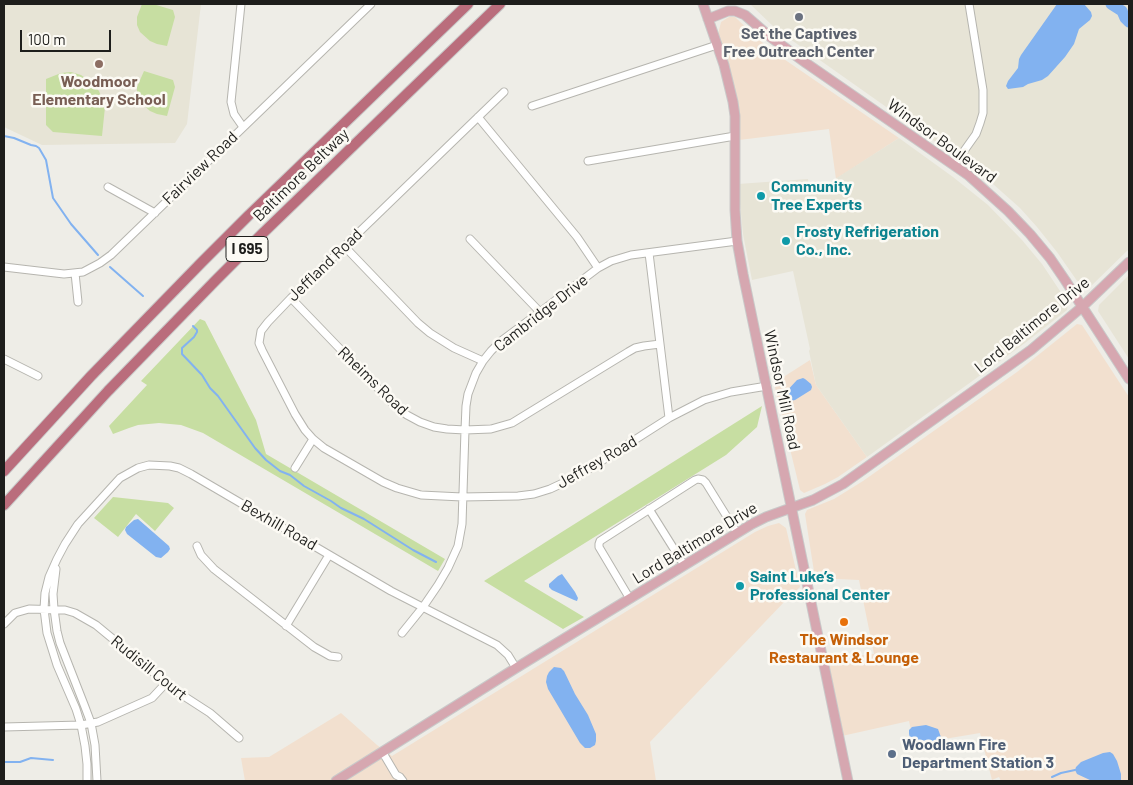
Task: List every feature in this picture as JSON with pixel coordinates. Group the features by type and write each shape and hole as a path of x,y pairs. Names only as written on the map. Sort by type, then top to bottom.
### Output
{"highway":[{"name":"Baltimore Beltway","path":"4,471 91,376 207,257 468,4"},
{"name":"Baltimore Beltway","path":"4,505 101,398 210,286 500,4"}],"main road":[{"name":"Windsor Mill Road","path":"703,4 724,66 733,102 735,116 735,210 737,241 801,560 848,781"},
{"name":"Windsor Boulevard","path":"708,19 728,11 735,11 745,15 785,48 968,175 1008,210 1030,234 1055,266 1129,378"},
{"name":"Lord Baltimore Drive","path":"336,781 516,668 737,534 766,517 830,492 858,474 1049,335 1082,307 1129,262"}],"street":[{"path":"241,4 230,102 234,114 243,126"},
{"name":"Fairview Road","path":"4,267 64,274 83,272 100,263 155,213 370,4"},
{"path":"954,166 976,134 983,113 983,90 969,4"},
{"path":"532,106 717,45"},
{"name":"Jeffland Road","path":"313,439 297,418 259,343 259,336 264,326 504,92"},
{"path":"478,118 577,237 598,268"},
{"path":"588,161 735,136"},
{"path":"108,187 155,213"},
{"path":"470,239 540,312"},
{"name":"Cambridge Drive","path":"402,633 423,607 448,568 458,546 462,524 468,394 476,373 491,351 500,341 598,268 611,261 649,253 737,241"},
{"path":"344,246 418,323 430,333 454,348 483,361"},
{"path":"649,253 669,418"},
{"path":"75,273 78,302"},
{"name":"Rheims Road","path":"291,298 396,407 420,422 434,427 465,430 491,429 512,423 635,348 660,344"},
{"path":"4,359 38,376"},
{"name":"Jeffrey Road","path":"313,439 324,448 383,482 421,495 462,497 518,496 550,489 578,476 690,406 718,395 767,386"},
{"path":"295,468 313,439"},
{"name":"Bexhill Road","path":"86,781 85,746 81,725 50,646 44,609 45,593 49,577 57,559 78,524 120,478 138,468 149,465 170,466 191,474 391,591 497,645 508,655 516,668"},
{"path":"630,599 599,548 600,540 695,480 703,480 706,483 737,534"},
{"path":"649,509 684,566"},
{"path":"197,546 201,555 214,569 286,626 314,647 330,656 338,657"},
{"path":"286,626 329,555"},
{"name":"Bexhill Road","path":"57,559 54,577 54,610 60,644 91,723 95,745 97,781"},
{"name":"Rudisill Court","path":"4,624 15,613 29,609 65,610 84,618 96,625 166,683 210,714 239,738"},
{"path":"4,727 81,725 98,722 152,698 166,683"},
{"path":"383,753 396,778 400,777 403,781"}],"shaded area":[{"name":"Woodmoor Elementary School","path":"4,4 201,4 187,124 175,143 42,145 4,127"},
{"path":"750,4 1129,4 1129,249 1088,289 1082,288 1037,227 1020,208 984,176 790,39 774,27"},
{"path":"729,17 735,17 778,55 899,138 836,179 829,129 739,140 736,97 728,62 718,34 721,22"},
{"path":"899,138 988,205 1042,264 1068,303 1067,310 1025,343 867,457 816,385 793,271 752,280 743,234 738,184 808,179 810,195"},
{"path":"1129,275 1129,359 1098,311 1099,305"},
{"path":"1077,324 1082,325 1129,397 1129,781 1001,781 999,777 992,780 980,733 914,744 909,721 842,736 827,659 874,654 859,580 815,578 805,514 807,510 834,499 863,481 1017,372"},
{"path":"810,360 816,385 867,457 838,477 804,493 800,490 774,383"},
{"path":"779,523 786,528 800,587 650,742 656,781 245,781 241,758 269,757 341,713 392,756 755,532"}],"green space":[{"path":"142,4 153,4 173,10 175,17 167,46 150,41 140,32 137,25 137,17"},
{"path":"144,71 173,80 175,87 167,116 150,111 140,102 137,96 137,87"},
{"path":"71,72 81,75 99,91 105,107 102,136 53,132 46,125 46,79 61,73"},
{"path":"200,319 205,321 256,420 266,454 445,559 438,571 203,433 181,425 159,423 138,425 113,434 109,426 147,385 141,381"},
{"path":"762,406 757,427 726,455 524,581 584,617 563,629 484,581"},
{"path":"113,497 168,503 174,508 155,531 136,514 118,537 94,518"}],"water":[{"path":"1057,4 1084,4 1092,16 1079,29 1074,44 1048,76 1023,87 1008,89 1006,86 1018,68 1021,55"},
{"path":"803,378 811,384 811,390 795,400 786,402 783,397 784,394 797,380"},
{"path":"138,519 169,546 168,552 161,558 156,557 127,534 126,527"},
{"path":"562,574 575,592 578,598 577,601 549,587 549,584"},
{"path":"554,667 561,668 564,671 588,715 596,734 595,745 590,748 585,748 580,743 548,689 547,676"},
{"path":"926,725 938,729 942,740 941,746 928,741 910,738 909,730 912,727"},
{"path":"1110,752 1117,761 1121,781 1092,781 1077,774 1076,767 1081,762"}],"waterway":[{"path":"1111,4 1122,11 1129,22"},
{"path":"4,136 39,148 46,160 53,198 71,224 98,255"},
{"path":"110,267 143,296"},
{"path":"193,326 197,332 182,348 182,354 202,375 255,448 266,460 304,486 436,562"},
{"path":"4,762 20,762 31,758 53,760"},
{"path":"1052,777 1075,770"}],"place":[{"name":"Set the Captives Free Outreach Center","path":"799,17"},
{"name":"Woodmoor Elementary School","path":"99,64"},
{"name":"Community Tree Experts","path":"761,196"},
{"name":"Frosty Refrigeration Co., Inc.","path":"786,241"},
{"name":"Saint Luke’s Professional Center","path":"740,586"},
{"name":"The Windsor Restaurant & Lounge","path":"844,622"},
{"name":"Woodlawn Fire Department Station 3","path":"892,754"}]}
